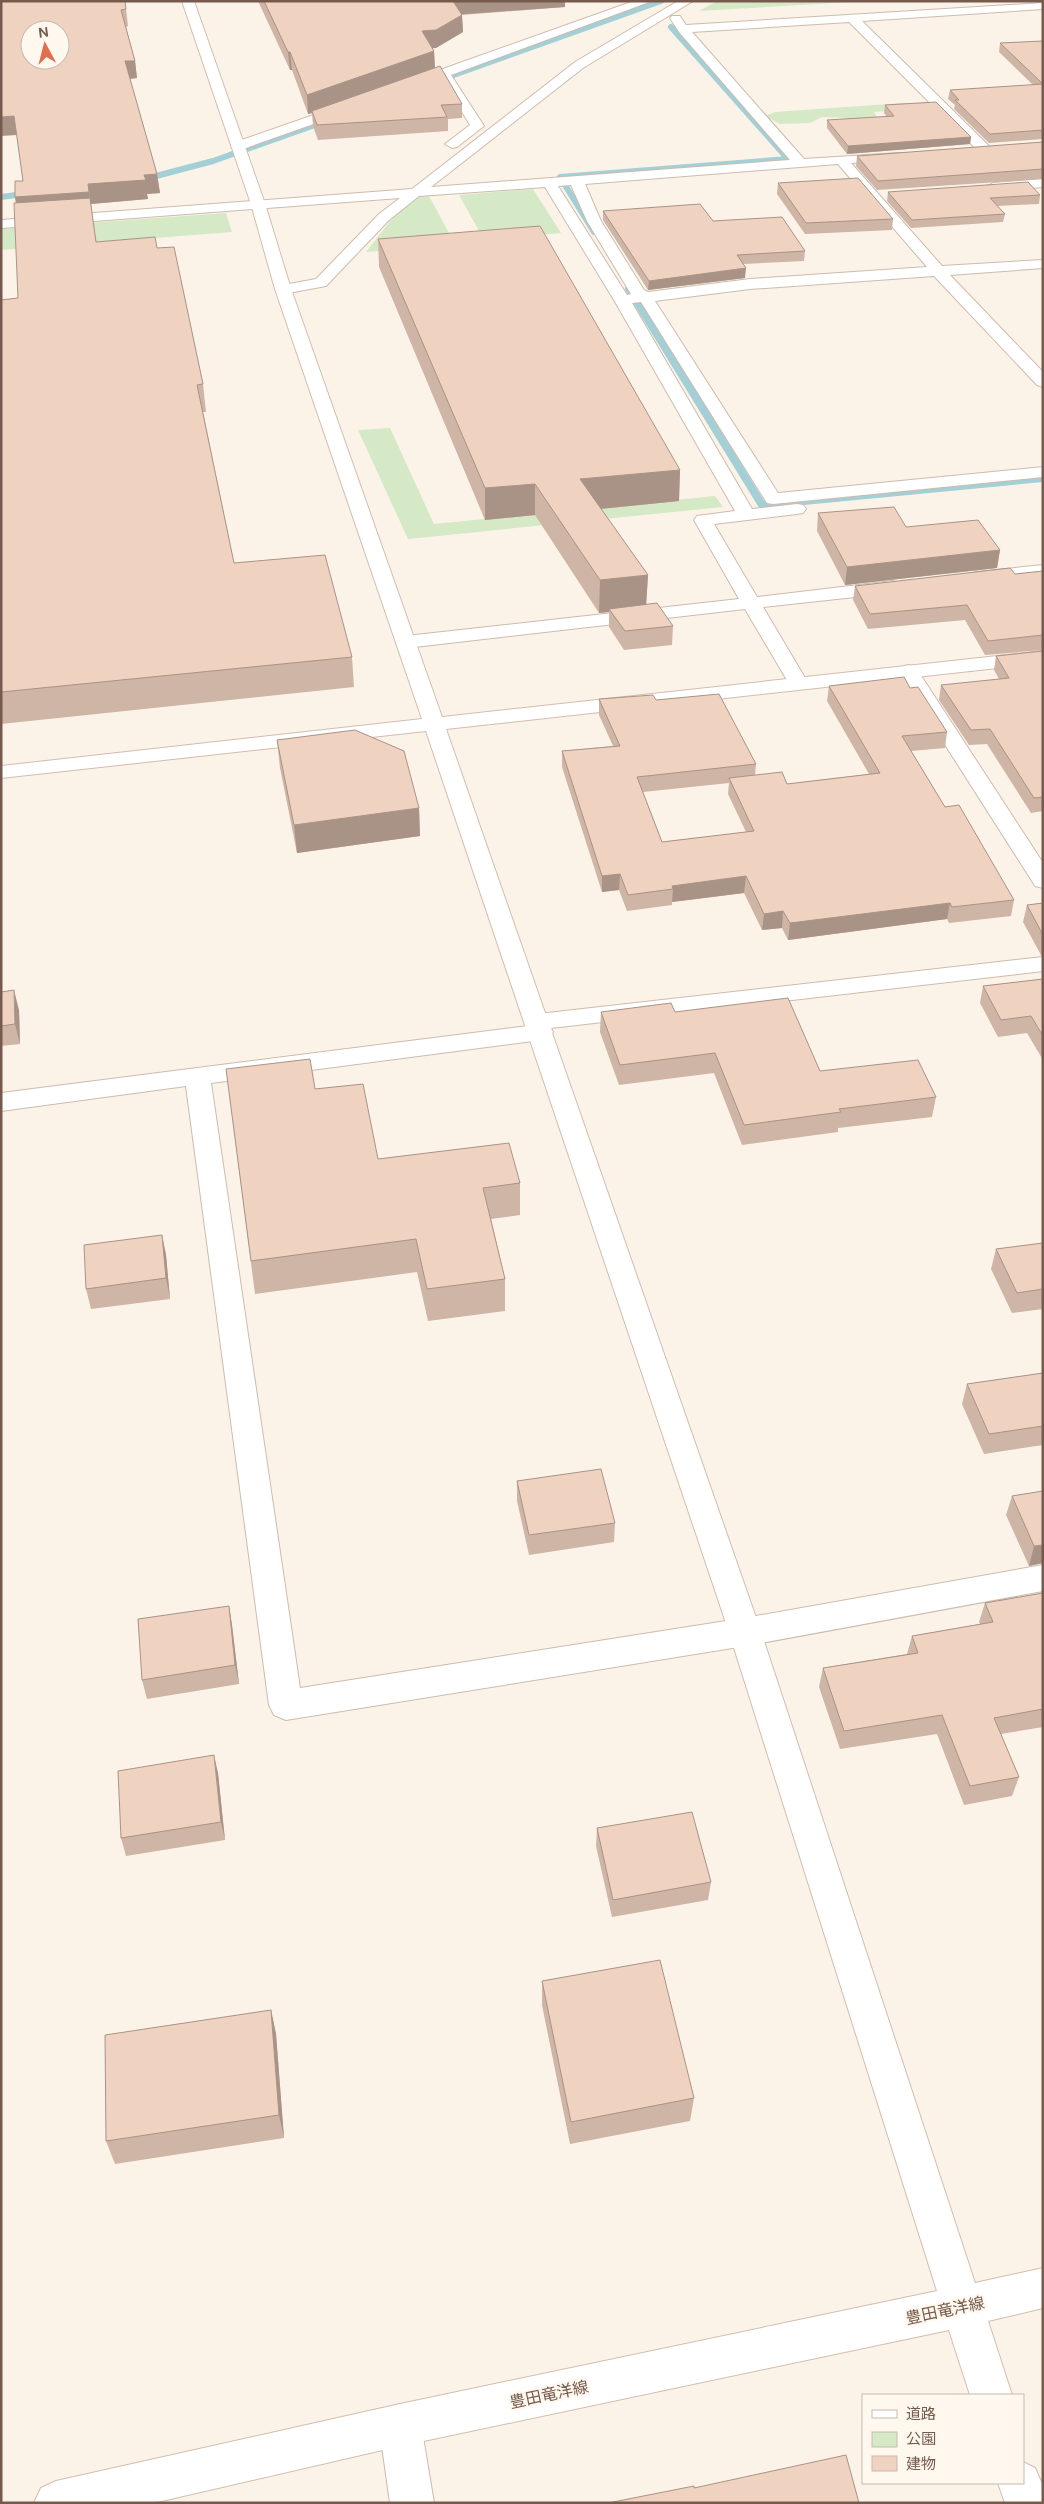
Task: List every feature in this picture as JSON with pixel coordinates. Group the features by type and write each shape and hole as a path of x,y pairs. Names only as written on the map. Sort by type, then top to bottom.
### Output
{"street":[{"path":"188,1 258,204 283,289 540,1027 745,1632 961,2308 991,2394"},
{"path":"397,89 646,1"},
{"path":"283,289 321,283 384,217 579,64 667,6 687,1"},
{"path":"667,6 683,29 800,163"},
{"path":"683,29 1037,7"},
{"path":"853,19 989,149 965,151"},
{"path":"444,73 477,126 445,149"},
{"path":"238,146 360,103"},
{"path":"1,224 908,155"},
{"path":"841,160 939,272 1043,382"},
{"path":"380,196 405,178"},
{"path":"576,180 594,220 638,293 646,298 772,499 1043,472"},
{"path":"549,182 622,300 746,514"},
{"path":"983,187 1043,183"},
{"path":"874,196 894,194"},
{"path":"622,300 750,284 1043,264"},
{"path":"798,683 703,520 746,514 1043,486"},
{"path":"955,580 1043,571"},
{"path":"406,642 907,586"},
{"path":"1,772 1043,657"},
{"path":"908,671 1043,881"},
{"path":"1,1102 198,1078 540,1027 1043,964"},
{"path":"198,1078 286,1705 745,1632 1043,1578"},
{"name":"豊田竜洋線","path":"56,2503 400,2425 961,2308 1043,2288"},
{"path":"400,2425 412,2503"},
{"path":"1020,2484 1027,2503"}],"green space":[{"path":"717,1 868,1 699,11"},
{"path":"903,103 924,104 934,107 874,112 878,119 860,124 844,118 822,117 810,123 780,124 765,116 775,112"},
{"path":"533,189 561,233 484,240 459,195"},
{"path":"429,196 455,244 366,252 409,197"},
{"path":"226,213 232,232 1,250 1,229"},
{"path":"390,428 434,524 715,496 723,507 408,539 358,430"}],"building":[{"path":"1,1 125,1 126,9 121,10 135,61 125,61 157,174 144,175 146,180 88,184 89,192 15,197 15,181 23,181 14,116 1,117"},
{"path":"264,1 453,1 462,15 436,30 422,31 434,51 307,95 290,52 288,52"},
{"path":"1043,41 1043,84 1000,43"},
{"path":"440,66 462,104 441,105 447,117 317,125 312,111"},
{"path":"1043,84 1043,130 990,134 955,100 959,100 950,90"},
{"path":"936,102 971,137 848,146 827,120 894,116 885,105"},
{"path":"1043,142 1043,169 878,181 857,156"},
{"path":"858,178 893,219 806,223 778,183"},
{"path":"1028,182 1040,195 990,198 1005,214 912,220 888,192"},
{"path":"90,198 96,242 155,237 157,248 174,247 203,384 197,385 234,563 325,555 352,657 1,692 1,300 18,298 14,203"},
{"path":"700,204 713,221 782,217 805,251 737,255 746,268 649,281 603,211"},
{"path":"540,226 680,470 580,479 648,575 600,580 535,484 485,488 378,239"},
{"path":"894,507 906,527 978,520 1000,550 847,567 818,513"},
{"path":"1010,568 1015,574 1043,571 1043,635 988,641 967,605 870,614 855,586"},
{"path":"657,603 673,626 625,631 609,609"},
{"path":"1043,651 1043,797 1034,798 990,729 971,730 941,685 1009,678 996,656"},
{"path":"904,677 910,688 918,687 947,732 902,736 945,807 959,805 1014,900 952,907 950,903 790,923 783,911 764,914 746,876 672,886 673,889 628,895 620,874 602,876 562,751 620,746 599,699 653,695 656,700 719,694 756,764 637,777 662,842 754,831 729,778 782,772 787,784 880,773 829,686"},
{"path":"355,730 404,751 419,808 294,825 277,740"},
{"path":"1043,903 1043,935 1027,905"},
{"path":"1043,979 1043,1036 1031,1016 1001,1020 983,986"},
{"path":"14,990 15,1024 1,1026 1,992"},
{"path":"788,998 820,1071 918,1060 936,1097 839,1109 841,1112 744,1125 715,1053 620,1065 601,1012 671,1003 675,1012"},
{"path":"310,1059 315,1089 363,1084 378,1159 509,1143 520,1183 483,1188 505,1279 427,1289 416,1239 251,1261 226,1069"},
{"path":"162,1235 166,1278 86,1289 84,1245"},
{"path":"1043,1243 1043,1289 1017,1293 996,1249"},
{"path":"1043,1373 1043,1426 989,1434 967,1384"},
{"path":"601,1469 615,1523 529,1535 517,1481"},
{"path":"1043,1491 1043,1545 1034,1546 1012,1496"},
{"path":"1043,1593 1043,1709 994,1718 1019,1777 970,1786 942,1715 844,1731 823,1668 918,1653 912,1636 993,1622 985,1603"},
{"path":"229,1606 235,1665 142,1680 138,1619"},
{"path":"214,1755 221,1822 121,1838 118,1771"},
{"path":"692,1812 711,1882 613,1900 597,1828"},
{"path":"660,1960 694,2098 571,2122 542,1981"},
{"path":"271,2010 279,2115 106,2141 105,2035"},
{"path":"846,2455 859,2503 608,2503 694,2486 694,2488"}],"waterway":[{"path":"437,81 661,1"},
{"path":"594,232 560,177 788,159 671,27"},
{"path":"141,180 213,161 329,120"},
{"path":"1,197 32,193"},
{"path":"629,289 762,505 1043,478"}]}
